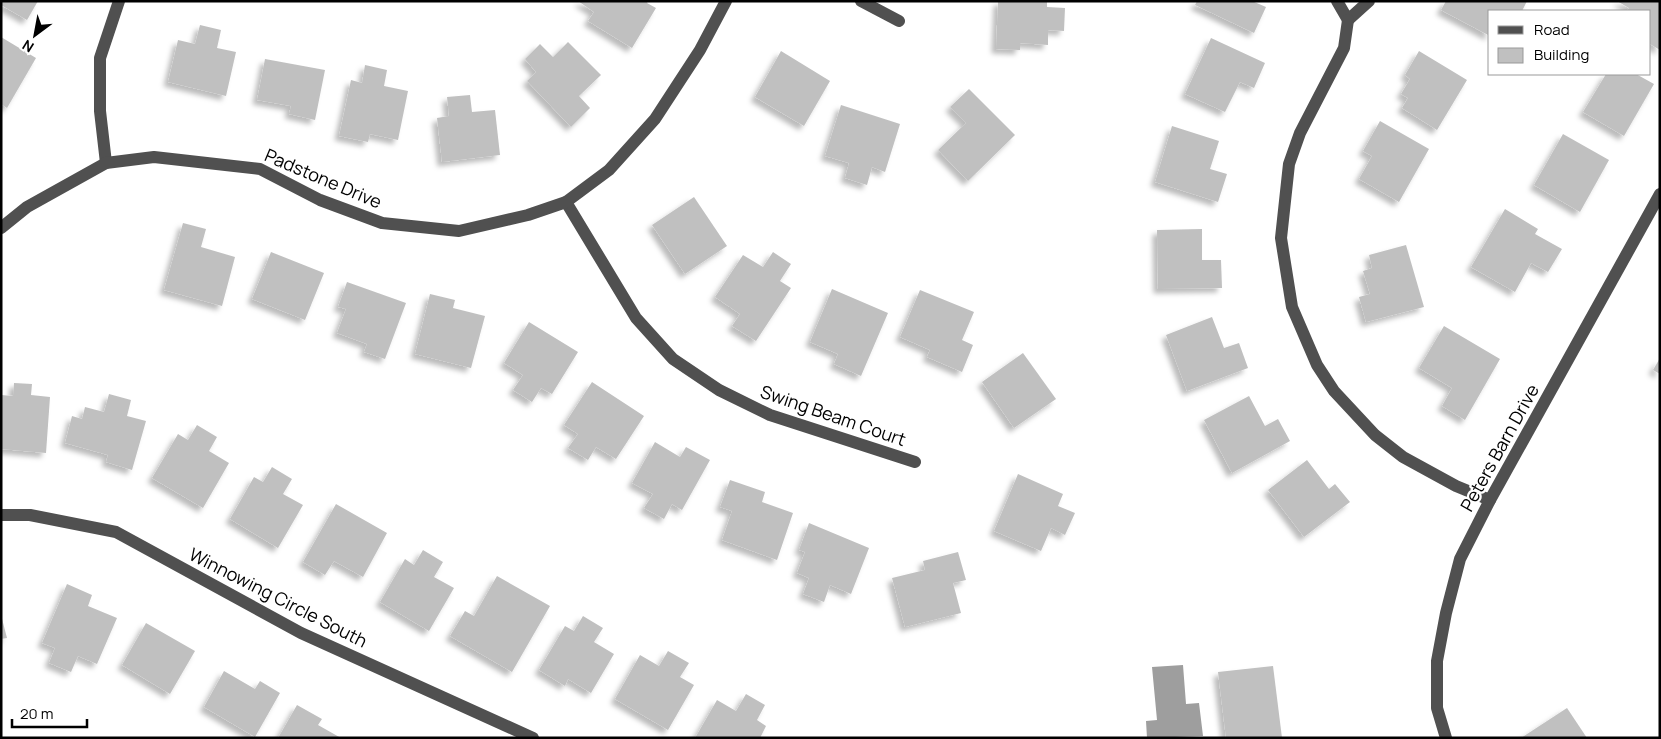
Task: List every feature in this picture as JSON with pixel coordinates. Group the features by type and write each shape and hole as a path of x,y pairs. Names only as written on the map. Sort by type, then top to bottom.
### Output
{"street":[{"path":"106,163 100,111 100,58 119,1"},
{"name":"Padstone Drive","path":"1,228 27,207 106,163 154,157 260,169 320,200 382,223 459,231 528,215 566,202 609,170 655,119 700,50 726,1"},
{"path":"861,1 899,21"},
{"path":"1337,1 1348,20 1344,48 1300,133 1289,164 1281,238 1292,307 1307,344 1330,384 1375,436 1403,457 1456,486 1490,500"},
{"path":"1348,20 1369,1"},
{"name":"Peters Barn Drive","path":"1446,738 1437,708 1437,661 1446,613 1460,559 1490,500 1660,194"},
{"name":"Swing Beam Court","path":"566,202 636,318 673,359 719,390 770,415 916,462"},
{"name":"Winnowing Circle South","path":"1,515 30,515 116,532 301,633 533,738"}],"shaded area":[{"path":"1183,665 1186,704 1199,703 1203,736 1147,738 1146,721 1157,720 1152,667"}],"building":[{"path":"1,1 38,1 27,20 1,5"},
{"path":"578,1 648,1 647,3 656,8 632,48 588,21 594,12"},
{"path":"998,1 1047,1 1047,7 1065,8 1064,31 1048,30 1048,45 1020,43 1020,50 996,49"},
{"path":"1197,1 1252,1 1266,7 1254,33 1195,5"},
{"path":"1446,1 1527,1 1522,10 1488,10 1488,35 1441,10"},
{"path":"1617,1 1660,1 1660,50 1651,45 1651,10 1628,10 1629,8"},
{"path":"200,25 221,30 217,48 236,52 226,96 168,82 178,40 195,44"},
{"path":"1,37 36,58 7,108 1,104"},
{"path":"1211,38 1265,63 1254,88 1240,82 1225,112 1185,94"},
{"path":"568,42 601,75 579,96 590,108 571,127 527,81 536,72 525,59 540,44 553,57"},
{"path":"781,51 830,81 804,126 755,97"},
{"path":"1419,51 1467,80 1437,130 1402,108 1408,98 1401,94 1410,79 1405,75"},
{"path":"265,59 325,70 315,120 289,114 291,106 257,100"},
{"path":"365,65 387,70 384,86 408,91 398,140 370,134 368,142 339,136 351,80 362,83"},
{"path":"1605,75 1638,75 1654,84 1624,136 1583,112"},
{"path":"969,89 1015,135 968,181 938,150 966,123 950,107"},
{"path":"470,95 472,112 495,110 500,155 442,162 437,118 449,116 447,97"},
{"path":"841,105 900,124 885,172 872,167 867,185 845,178 849,163 825,156"},
{"path":"1380,121 1429,149 1399,202 1359,179 1372,156 1363,151"},
{"path":"1172,126 1219,141 1210,169 1227,174 1218,202 1155,182"},
{"path":"1563,134 1609,160 1580,212 1534,185"},
{"path":"694,197 727,246 685,274 652,225"},
{"path":"1505,209 1538,229 1535,234 1562,249 1548,272 1531,263 1515,292 1471,267"},
{"path":"183,223 206,229 201,247 235,257 222,306 164,290"},
{"path":"1202,229 1202,260 1221,260 1222,288 1158,289 1157,230"},
{"path":"1406,245 1424,307 1366,322 1359,297 1370,294 1363,271 1372,268 1369,255"},
{"path":"271,252 324,273 305,320 252,299"},
{"path":"773,252 791,264 780,281 791,288 756,341 732,326 740,314 715,297 743,255 763,267"},
{"path":"347,282 406,303 385,359 364,352 367,344 337,333 346,309 338,307"},
{"path":"832,289 888,313 861,376 834,364 838,354 810,342"},
{"path":"920,290 974,312 962,340 973,345 962,372 927,357 930,350 900,337"},
{"path":"430,294 455,300 453,308 485,316 471,368 415,354"},
{"path":"1212,317 1224,348 1239,343 1248,368 1187,391 1166,335"},
{"path":"529,322 578,352 552,394 541,388 532,402 513,390 523,375 504,363"},
{"path":"1444,326 1500,359 1465,420 1442,406 1452,388 1419,368"},
{"path":"1023,353 1056,399 1014,428 982,382"},
{"path":"1660,358 1660,374 1653,370"},
{"path":"592,382 644,416 616,459 596,447 588,460 568,448 578,434 564,425"},
{"path":"14,383 32,384 31,395 50,397 46,453 1,449 1,395 13,396"},
{"path":"109,394 131,400 127,416 146,421 132,470 106,462 108,455 65,443 72,416 82,419 85,407 104,412"},
{"path":"1249,396 1265,426 1278,419 1290,441 1232,473 1204,420"},
{"path":"197,425 217,437 209,451 229,463 203,508 152,478 178,434 188,440"},
{"path":"655,442 680,457 686,447 710,460 682,510 672,504 664,519 644,508 653,494 632,483"},
{"path":"1307,460 1329,489 1335,484 1350,502 1304,537 1268,490"},
{"path":"272,467 292,479 283,494 303,505 278,548 230,519 254,477 263,482"},
{"path":"1018,474 1063,494 1058,506 1075,513 1065,535 1051,528 1041,551 994,531"},
{"path":"730,480 765,492 762,502 793,513 777,560 722,540 732,511 720,507"},
{"path":"336,504 387,533 363,577 334,561 325,575 303,562"},
{"path":"809,523 869,548 851,594 830,585 824,602 803,594 809,578 797,573 805,552 799,550"},
{"path":"423,550 443,562 434,577 454,588 429,631 380,602 405,559 414,565"},
{"path":"958,552 966,580 953,583 961,613 905,627 892,578 925,570 923,561"},
{"path":"497,576 550,606 512,672 450,636 465,611 474,616"},
{"path":"67,584 92,595 88,606 117,618 97,664 78,656 71,672 49,663 55,648 42,643"},
{"path":"1,615 7,638 1,639"},
{"path":"583,616 603,628 594,642 614,654 591,693 568,679 565,686 539,670 565,626 574,631"},
{"path":"146,623 195,651 170,694 122,665"},
{"path":"668,651 689,663 680,677 694,685 668,730 615,699 640,655 659,666"},
{"path":"1273,666 1282,738 1226,738 1218,672"},
{"path":"224,671 255,689 260,681 280,693 255,737 204,707"},
{"path":"746,694 765,705 757,720 766,726 760,738 695,738 717,700 736,711"},
{"path":"297,705 322,719 318,725 341,738 278,738"},
{"path":"1567,708 1587,738 1521,738"}]}
